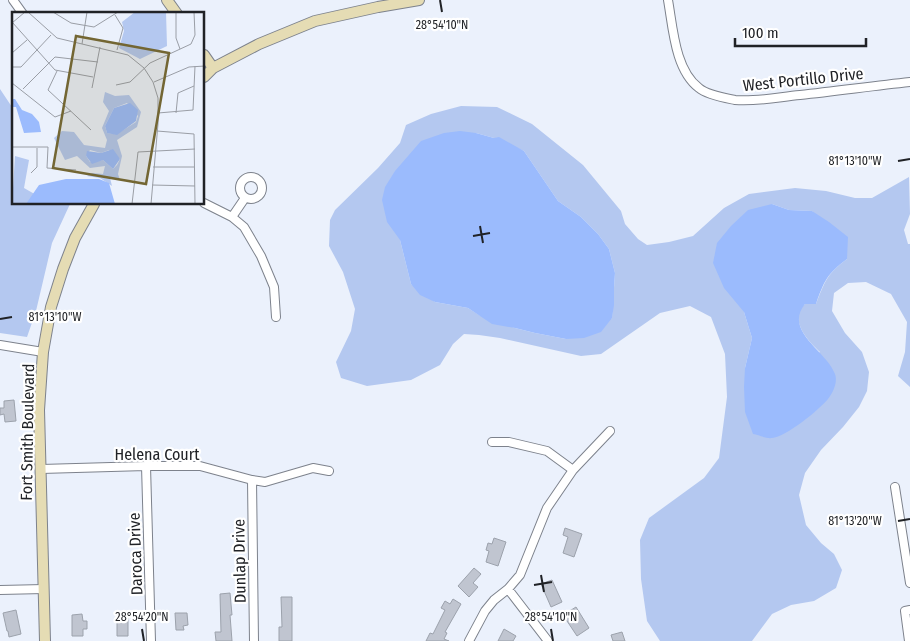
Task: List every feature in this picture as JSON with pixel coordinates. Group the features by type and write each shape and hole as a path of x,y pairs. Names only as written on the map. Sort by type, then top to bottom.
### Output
{"street":[{"path":"13,0 22,12"},
{"path":"167,0 176,12"},
{"path":"205,76 213,68 259,44 315,21 417,0"},
{"name":"West Portillo Drive","path":"668,0 680,60 688,76 699,89 717,96 736,100 766,99 910,82"},
{"path":"205,56 213,68"},
{"path":"232,217 245,198"},
{"path":"205,204 232,217 244,227 261,256 274,287 276,317"},
{"name":"Fort Smith Boulevard","path":"45,641 39,410 43,352 51,307 63,269 75,238 93,205"},
{"path":"0,345 43,352"},
{"path":"469,641 485,611 494,600 508,590 520,575 547,508 572,470 610,431"},
{"path":"492,442 510,442 547,451 572,470"},
{"name":"Daroca Drive","path":"146,466 151,641"},
{"name":"Helena Court","path":"40,470 200,466 265,482 313,468 329,472"},
{"name":"Dunlap Drive","path":"252,480 254,641"},
{"path":"895,487 910,583"},
{"path":"0,590 44,589"},
{"path":"508,590 548,641"},
{"path":"909,641 905,611 910,610"}],"shaded area":[{"path":"0,89 12,107 12,205 70,205 52,243 36,311 27,337 0,333"},
{"path":"461,106 497,107 532,124 583,165 621,211 625,224 638,239 647,245 693,236 724,208 749,194 795,188 826,191 855,198 872,198 909,177 910,214 904,230 908,244 910,244 910,387 898,376 905,352 907,322 891,294 866,282 848,283 834,293 832,311 845,333 862,352 869,372 867,391 859,407 821,450 805,473 799,495 806,525 821,543 834,554 842,570 836,588 814,601 791,605 772,614 752,641 660,641 647,621 641,579 640,540 649,518 704,478 719,458 727,397 725,354 711,317 690,306 660,313 601,354 581,356 500,338 464,334 453,344 440,365 411,380 367,386 341,378 336,362 351,331 355,309 343,272 329,246 330,220 335,210 378,168 400,143 406,125 431,114","holes":["476,133 494,138 524,151 558,201 581,217 598,234 609,249 615,273 612,318 566,339 515,328 479,315 468,308 435,302 411,284 400,240","772,204 789,210 812,211 847,259 827,278 816,304 805,304 798,316 801,328 807,339 820,352 745,412 745,368 752,338 744,312"]},
{"path":"460,131 494,138 499,137 524,151 558,201 581,217 598,234 609,249 615,273 614,305 612,318 601,332 584,338 566,339 492,324 468,308 435,302 420,295 411,284 400,240 387,222 382,200 385,187 395,171 421,141 444,133"},
{"path":"772,204 789,210 812,211 848,237 847,259 827,278 816,304 805,304 800,314 799,323 809,341 831,365 836,380 832,394 810,416 785,433 770,438 753,434 745,412 745,368 752,338 744,312 724,288 713,263 717,243 731,226 748,210"}],"building":[{"path":"14,400 16,421 5,422 4,414 0,415 0,408 4,408 4,401"},
{"path":"565,528 582,534 574,557 563,553 568,537 563,535"},
{"path":"494,538 506,542 498,566 486,562 489,551 486,550 488,543 492,544"},
{"path":"474,568 481,574 473,583 478,587 469,597 458,586"},
{"path":"552,580 562,602 551,607 541,584"},
{"path":"230,593 232,641 216,641 215,632 221,632 220,594"},
{"path":"281,597 292,597 292,641 279,641 279,627 282,627"},
{"path":"453,599 461,604 445,632 447,633 444,639 449,641 426,641 430,633 433,634 445,610 441,608 445,601 450,604"},
{"path":"576,607 589,628 577,636 563,615"},
{"path":"16,610 21,634 9,637 3,613"},
{"path":"175,613 187,613 188,625 183,626 184,630 176,630"},
{"path":"82,614 83,621 87,621 87,629 83,629 83,636 72,636 72,615"},
{"path":"117,614 128,614 128,636 117,636"},
{"path":"504,629 516,636 513,641 498,641"},
{"path":"622,632 625,641 613,641 611,635"}]}
